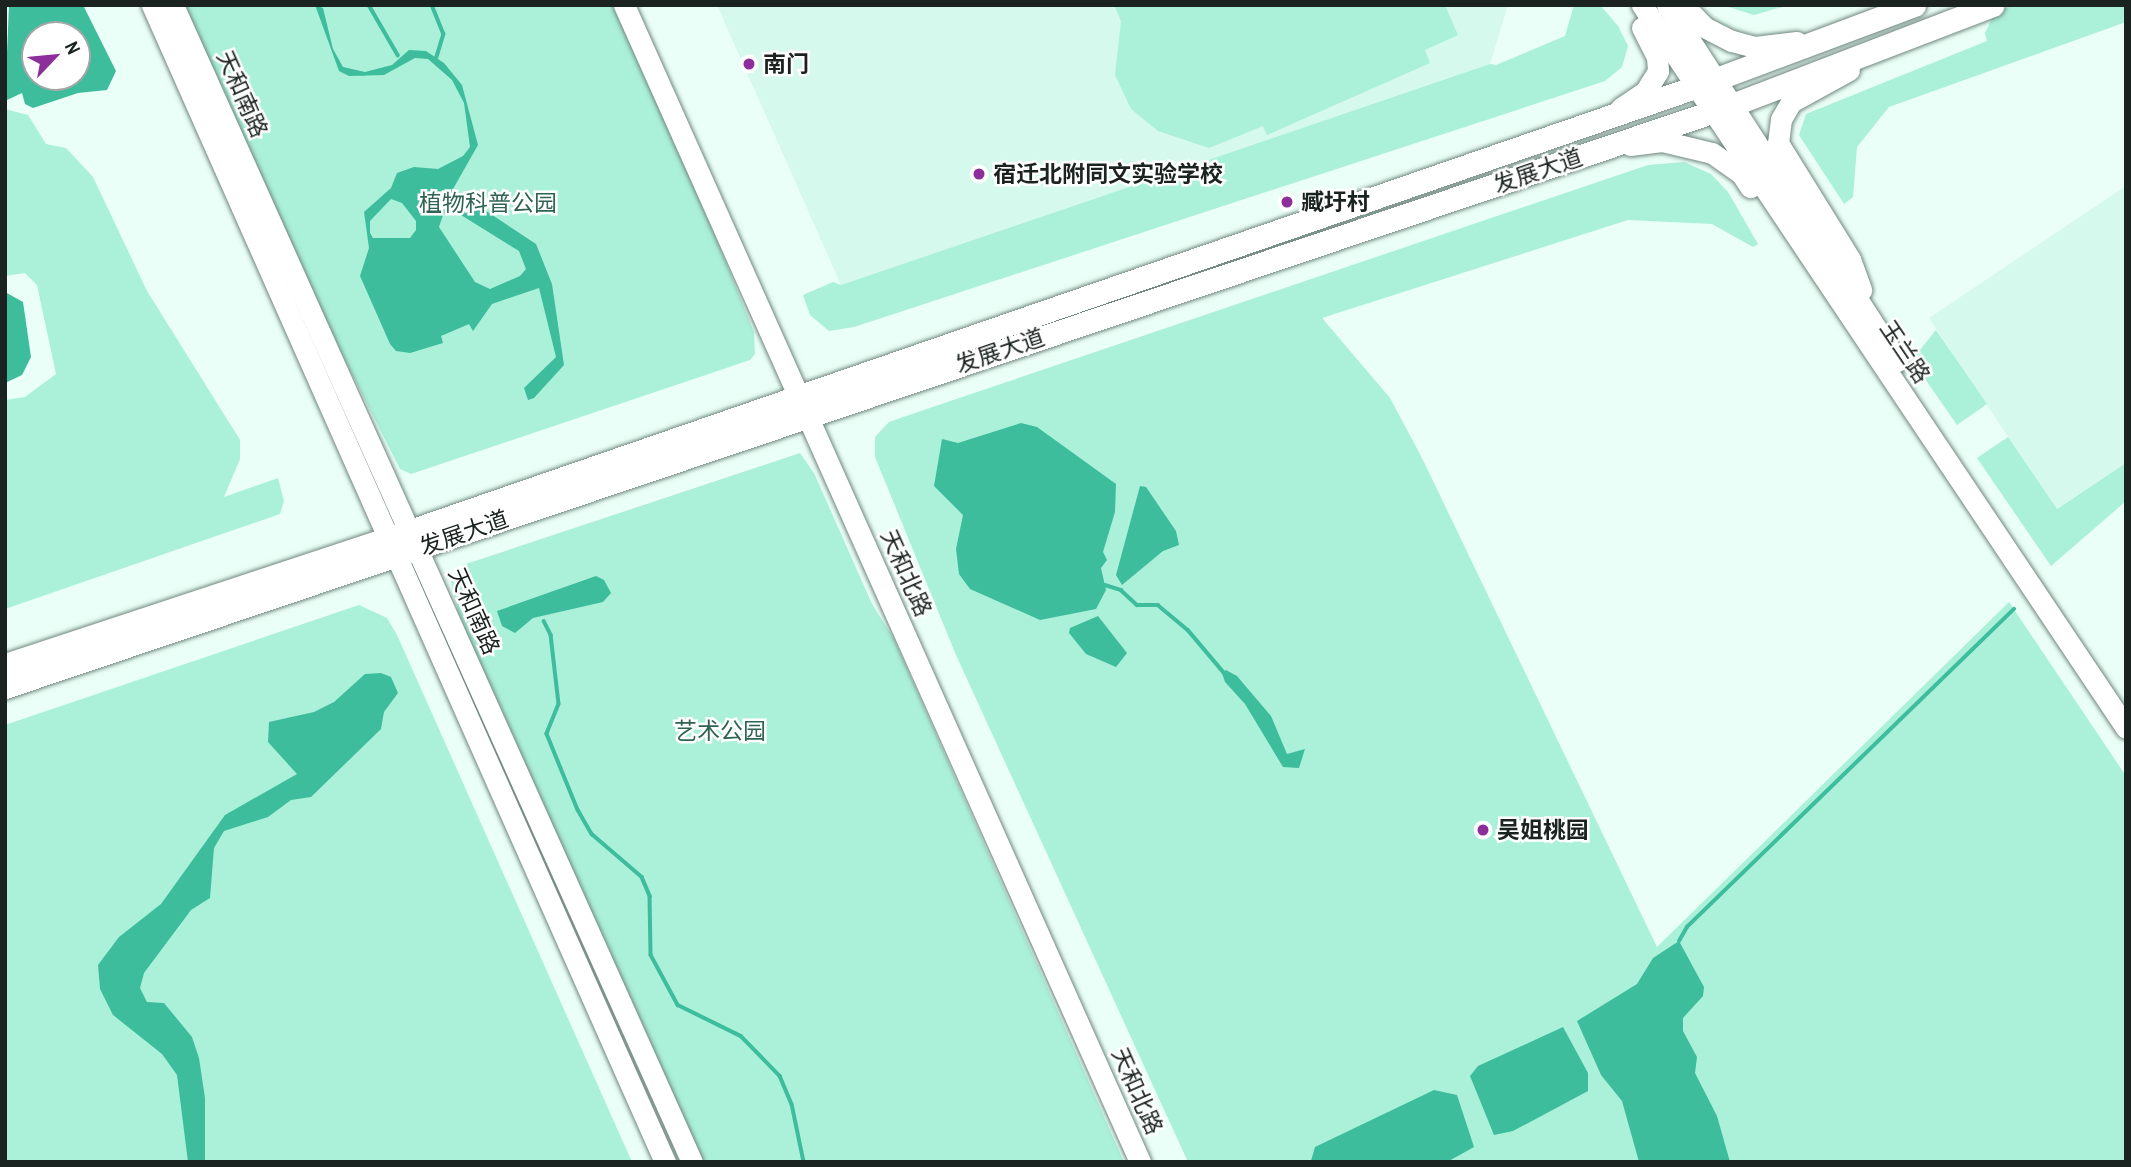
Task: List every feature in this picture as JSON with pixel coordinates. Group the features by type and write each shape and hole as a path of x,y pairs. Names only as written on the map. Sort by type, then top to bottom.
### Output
{"main road":[{"name":"发展大道","path":"5,687 1706,84 1913,5"},
{"name":"发展大道","path":"809,404 1580,157 1722,109 1992,5"},
{"name":"发展大道","path":"5,665 405,543"}],"street":[{"name":"天和南路","path":"152,5 692,1162"},
{"name":"天和南路","path":"173,5 405,543 665,1162"},
{"name":"天和北路","path":"624,5 809,404 1152,1162"},
{"name":"天和北路","path":"638,5 1140,1162"},
{"path":"1576,128 1631,103 1645,92 1658,71 1650,42 1628,5"},
{"name":"玉兰路","path":"1642,5 1706,84"},
{"name":"玉兰路","path":"1667,5 1706,84 2126,728"},
{"path":"1683,5 1704,27 1732,41 1779,47 1913,5"},
{"path":"1865,325 1850,259 1778,143 1778,133 1791,102 1807,90 1936,27"},
{"path":"1580,157 1662,141 1712,153 1741,173 1814,285 1865,325"},
{"name":"玉兰路","path":"1865,325 2126,703"}],"shaded area":[{"path":"9,5 83,5 91,21 116,71 107,90 78,93 33,108 25,104 22,93 5,101"},
{"path":"315,5 323,8 333,49 343,67 365,72 392,65 409,50 426,51 444,63 462,85 478,145 453,189 536,244 552,284 564,365 534,398 528,400 524,388 556,357 539,288 492,304 473,331 469,324 441,336 443,343 410,353 396,351 390,344 360,276 369,248 364,212 391,188 397,173 414,167 438,169 463,156 470,147 464,103 452,80 428,59 415,58 384,75 349,76 339,71","holes":["391,199 402,203 416,221 416,230 410,238 373,238 370,233 370,221","453,210 519,251 526,269 520,276 490,289 475,282 439,227 443,215"]},
{"name":"宿迁北附同文实验学校","path":"717,5 1508,5 1490,64 841,285"},
{"path":"2126,186 2126,463 2056,509 1929,318"},
{"path":"5,292 23,302 31,357 22,375 5,383"},
{"path":"1021,423 1037,427 1116,484 1115,512 1103,552 1107,560 1101,568 1106,590 1096,609 1040,620 970,589 959,574 956,549 963,515 934,486 942,439 958,443"},
{"path":"1140,486 1146,487 1176,531 1179,545 1163,551 1122,585 1116,575"},
{"path":"596,576 604,580 611,593 603,602 533,618 515,633 502,626 497,611"},
{"path":"1098,616 1127,653 1116,667 1086,654 1069,633 1070,628"},
{"path":"1226,670 1237,676 1271,716 1287,754 1305,749 1299,768 1283,767 1245,704 1225,682 1222,673"},
{"path":"381,673 391,677 398,693 384,712 381,729 311,797 291,800 268,817 224,831 214,848 210,898 191,910 144,973 140,988 147,1002 164,1003 192,1037 199,1058 205,1098 205,1162 188,1162 177,1075 162,1054 113,1015 100,989 98,965 119,937 161,904 225,815 297,774 268,742 269,722 314,712 334,702 365,674"},
{"path":"1679,941 1704,987 1703,996 1683,1018 1683,1031 1697,1057 1695,1073 1717,1116 1730,1162 1639,1162 1622,1101 1601,1075 1577,1021 1637,984 1653,958"},
{"path":"1563,1027 1588,1073 1588,1091 1513,1131 1494,1135 1470,1076 1478,1066"},
{"path":"1434,1090 1457,1095 1474,1147 1447,1162 1311,1161 1315,1147"}],"green space":[{"name":"植物科普公园","path":"182,5 616,5 680,148 754,332 755,354 750,360 411,474 400,469 311,293"},
{"path":"1114,5 1450,5 1446,7 1458,35 1425,50 1430,63 1267,135 1263,126 1209,148 1158,131 1131,109 1115,75 1121,21"},
{"path":"1574,5 1600,5 1618,26 1628,46 1622,67 1605,81 854,327 829,331 810,315 803,295 833,282 841,285 1490,64 1496,65 1565,36"},
{"path":"1723,5 1789,5 1754,15"},
{"path":"2014,5 2126,5 2126,22 1889,107 1857,147 1853,197 1844,204 1799,135 1806,114 1987,41 1985,33 1995,12"},
{"path":"5,109 28,115 46,144 66,148 93,177 147,291 240,440 240,459 224,497 278,478 284,501 280,514 5,609 5,400 25,397 56,374 37,285 25,273 5,276"},
{"path":"1684,162 1711,174 1728,192 1758,244 1753,247 1712,224 1628,220 1322,318 1390,398 1422,458 1657,947 2009,602 2126,776 2126,1162 1188,1162 956,655 875,457 875,437 889,422 912,414 1648,165"},
{"path":"1936,330 1987,404 1957,425 1912,360"},
{"path":"2008,437 2057,509 2126,463 2126,501 2051,566 1977,458"},
{"name":"艺术公园","path":"800,453 814,473 872,604 894,639 1124,1162 696,1162 505,725 458,612 451,581 463,565"},
{"path":"359,605 387,618 397,635 632,1162 5,1162 5,725"}],"waterway":[{"path":"369,5 398,55"},
{"path":"432,5 444,34 437,57"},
{"path":"1105,585 1121,590 1137,605 1158,605 1188,630 1226,675"},
{"path":"1679,941 1687,927 2014,609"},
{"path":"544,621 551,635 559,704 547,734 578,810 592,834 642,877 650,896 651,955 678,1005 741,1036 780,1076 792,1104 804,1162"}],"place":[{"name":"南门","path":"749,64"},
{"name":"宿迁北附同文实验学校","path":"979,174"},
{"name":"臧圩村","path":"1287,202"},
{"name":"吴姐桃园","path":"1483,830"}]}
